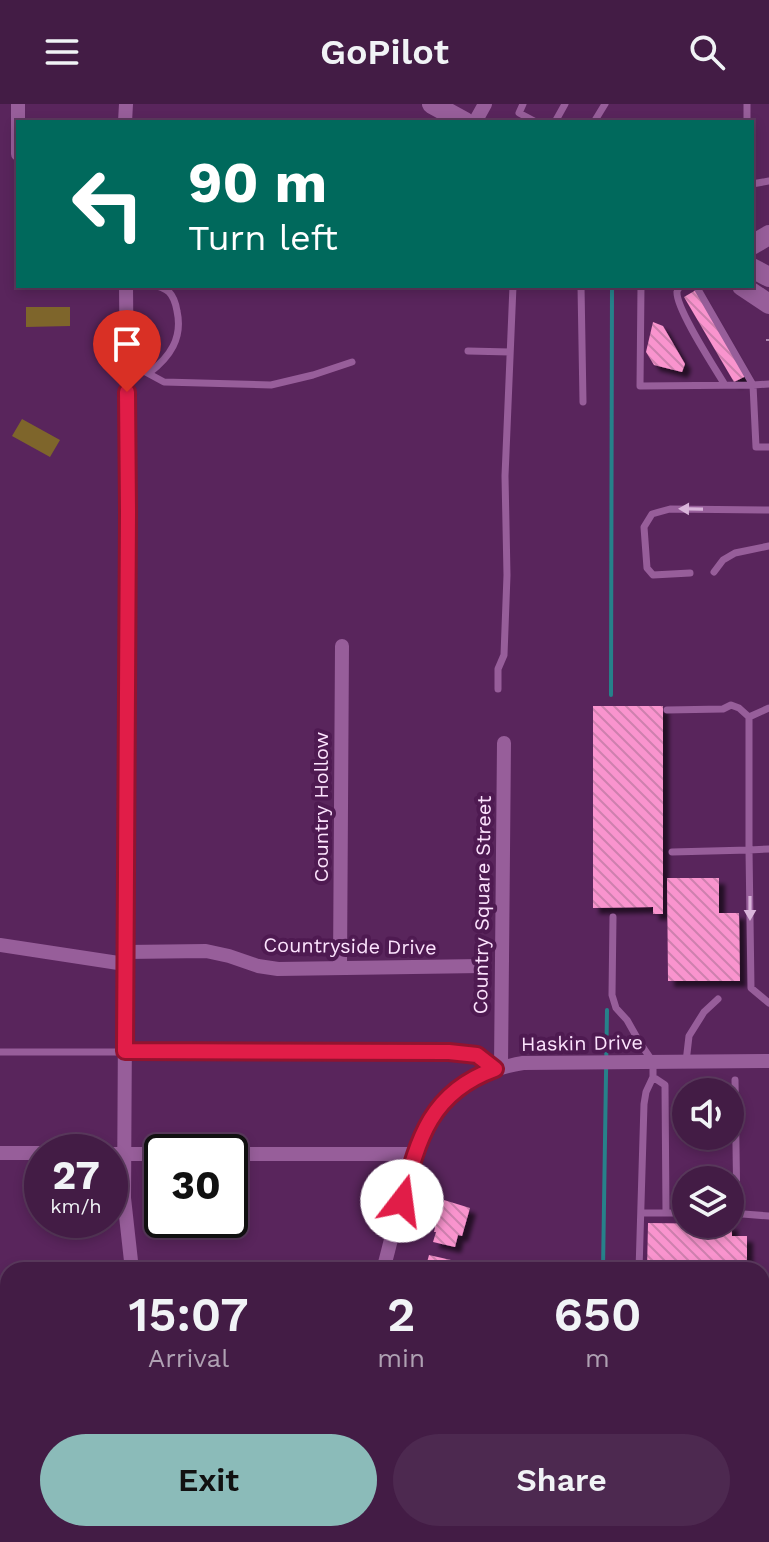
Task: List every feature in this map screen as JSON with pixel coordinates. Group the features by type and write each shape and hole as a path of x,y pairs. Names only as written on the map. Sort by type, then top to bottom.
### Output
{"main road":[{"path":"432,104 461,120"},
{"path":"745,288 769,304"}],"street":[{"path":"119,1134 125,1051 128,288"},
{"name":"Country Hollow","path":"340,968 342,646"},
{"name":"Country Square Street","path":"498,1068 504,743"},
{"name":"Countryside Drive","path":"0,945 126,958 206,951 278,969 481,966"},
{"name":"Haskin Drive","path":"385,1262 415,1154 428,1123 445,1099 472,1079 498,1068 523,1063 622,1061 653,1069 686,1062 769,1061"},
{"path":"0,1153 24,1153"},
{"path":"248,1154 415,1154"},
{"path":"128,1234 131,1262"}],"lane":[{"path":"523,104 519,113 525,120"},
{"path":"149,373 169,354 178,337 177,305 170,293 161,288"},
{"path":"498,689 498,669 504,655 507,575 505,476 513,288"},
{"path":"581,288 583,402"},
{"path":"641,288 640,386 769,384"},
{"path":"679,288 679,302 686,317 725,385"},
{"path":"697,288 753,385 756,447 769,447"},
{"path":"468,351 510,352"},
{"path":"126,367 140,369 164,382 271,385 352,362"},
{"path":"690,573 653,575 647,568 644,527 652,514 670,509 769,510"},
{"path":"714,572 723,560 735,553 769,546"},
{"path":"667,710 723,709 731,705 749,717 751,988 769,1003"},
{"path":"749,717 769,708"},
{"path":"672,852 769,849"},
{"path":"613,917 612,995 616,1008 627,1020 665,1085 666,1213"},
{"path":"686,1062 689,1036 704,1012 718,999"},
{"path":"0,1052 449,1052 477,1055 498,1068"},
{"path":"639,1262 644,1104 653,1069"},
{"path":"641,1213 672,1213"},
{"path":"744,1214 769,1216"}],"shaded area":[{"path":"26,307 70,307 70,326 26,327"},
{"path":"22,419 60,440 50,457 12,436"}],"building":[{"path":"696,290 746,376 734,382 684,297"},
{"path":"653,322 663,326 685,364 682,372 654,365 646,352"},
{"path":"593,706 663,706 663,914 653,914 653,907 593,908"},
{"path":"667,878 719,878 719,913 739,913 740,981 668,981"},
{"path":"444,1200 470,1208 462,1236 458,1235 455,1247 433,1242"},
{"path":"648,1223 672,1223 672,1238 747,1236 747,1262 647,1262"},
{"path":"429,1255 451,1260 451,1262 427,1262"}],"waterway":[{"path":"611,695 612,288"},
{"path":"603,1262 607,1010"}],"route":[{"path":"127,392 125,1051 449,1052 477,1055 495,1069 472,1079 445,1099 436,1110 415,1154 402,1201"}]}
